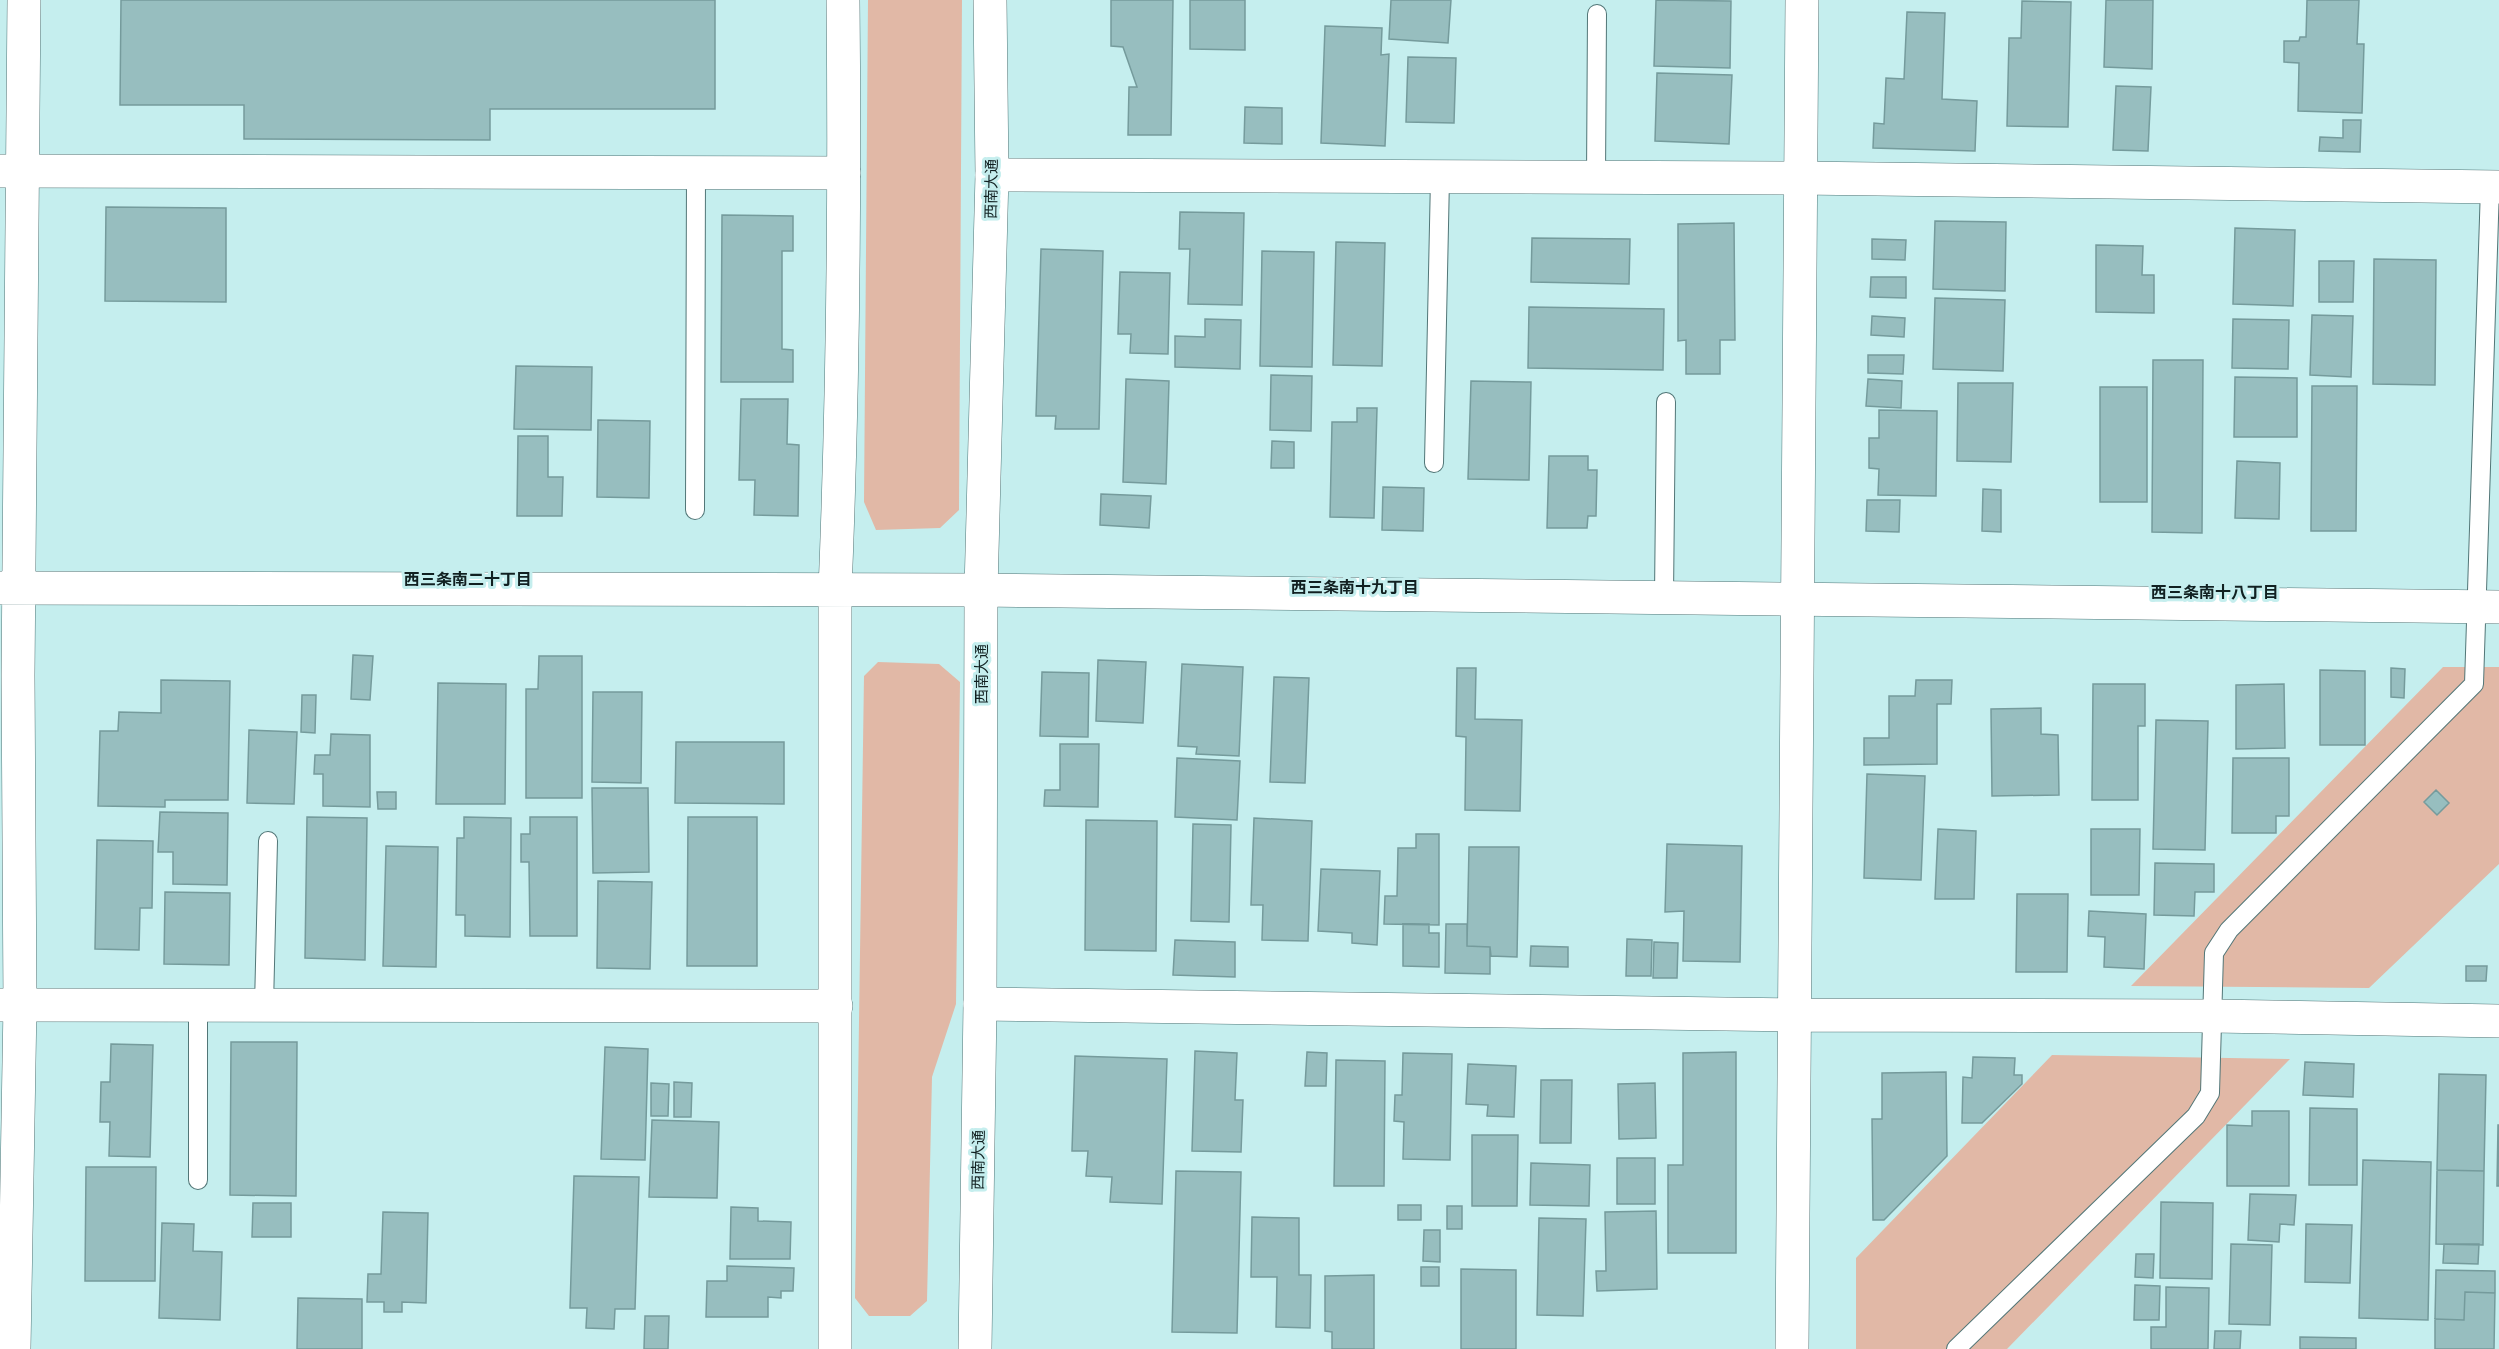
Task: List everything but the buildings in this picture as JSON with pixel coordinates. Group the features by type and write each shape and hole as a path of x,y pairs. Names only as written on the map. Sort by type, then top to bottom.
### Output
{"street":[{"path":"14,1349 10,1005 11,171 24,0"},
{"path":"835,1349 835,591 839,491 844,173 843,0"},
{"name":"西南大通","path":"975,1349 980,1004 981,590 992,175 990,0"},
{"path":"1792,1349 1802,0"},
{"path":"11,171 844,173"},
{"path":"992,175 1799,178 2495,187"},
{"path":"9,588 981,590 2488,607"},
{"path":"980,1004 1795,1015 2213,1016 2499,1022"},
{"path":"10,1005 836,1006"}],"lane":[{"path":"1596,178 1597,14"},
{"path":"695,510 696,173"},
{"path":"1434,462 1440,178"},
{"path":"1956,1349 2196,1116 2210,1093 2214,953 2229,930 2474,684 2488,607 2495,187"},
{"path":"1664,597 1666,402"},
{"path":"264,1005 268,841"},
{"path":"198,1005 198,1180"}],"shaded area":[{"path":"868,0 962,0 959,510 940,528 876,530 864,502"},
{"path":"878,662 939,664 960,682 956,1004 932,1077 927,1301 910,1316 869,1316 855,1298 864,676"},
{"path":"2443,667 2499,667 2499,864 2369,988 2131,986"},
{"path":"2052,1055 2290,1059 2007,1349 1856,1349 1856,1258"}],"district":[{"name":"西三条南二十丁目","path":"468,579"},
{"name":"西三条南十九丁目","path":"1355,587"},
{"name":"西三条南十八丁目","path":"2215,592"}]}
